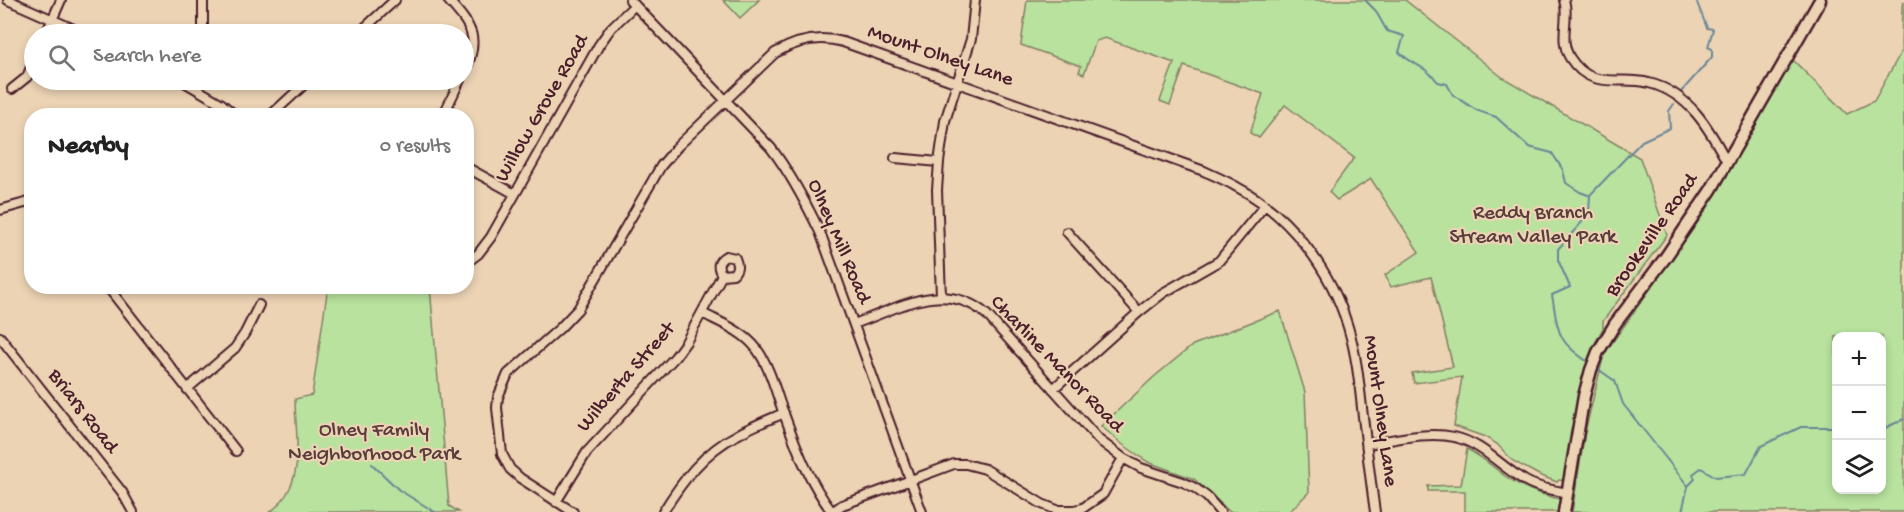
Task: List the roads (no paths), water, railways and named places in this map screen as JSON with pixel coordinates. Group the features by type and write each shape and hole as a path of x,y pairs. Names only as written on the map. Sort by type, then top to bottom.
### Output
{"street":[{"path":"8,0 61,24"},
{"path":"50,24 61,0"},
{"path":"202,24 203,0"},
{"path":"369,24 395,0"},
{"path":"448,0 467,24"},
{"path":"941,296 937,190 939,162 945,122 971,39 975,0"},
{"path":"1564,0 1566,13 1563,41 1571,60 1586,74 1602,81 1648,82 1670,90 1683,99 1710,128 1727,162"},
{"name":"Brookeville Road","path":"1564,512 1580,419 1596,356 1611,329 1665,258 1711,190 1820,0"},
{"name":"Olney Mill Road","path":"632,3 778,157 809,209 854,324 922,512"},
{"name":"Willow Grove Road","path":"474,257 491,237 599,45 632,3"},
{"name":"Mount Olney Lane","path":"573,512 520,478 510,469 502,454 497,408 504,380 578,309 661,166 678,146 775,53 786,46 806,40 826,38 958,82 1204,171 1238,187 1286,223 1306,246 1325,274 1339,301 1348,327 1356,360 1375,512"},
{"path":"12,89 24,79"},
{"path":"200,90 227,108"},
{"path":"279,108 298,90"},
{"path":"447,108 455,90"},
{"path":"895,158 939,162"},
{"path":"474,171 515,194"},
{"path":"0,210 24,203"},
{"path":"1053,388 1163,293 1219,261 1265,205"},
{"path":"1067,232 1139,312"},
{"name":"Wilberta Street","path":"556,502 587,452 675,357 722,276"},
{"path":"113,294 236,451"},
{"name":"Charline Manor Road","path":"854,324 925,298 941,296 965,301 981,309 1099,440 1141,468 1189,485 1207,497 1220,512"},
{"path":"187,389 235,348 259,304"},
{"path":"702,313 739,333 755,347 766,364 807,473 832,512 842,505 954,464 976,465 1042,504 1063,511 1083,508 1103,494 1123,458"},
{"name":"Briars Road","path":"0,337 122,492 133,512"},
{"path":"663,512 678,487 719,446 784,413"},
{"path":"1366,444 1427,436 1454,437 1481,449 1527,482 1568,493"}],"waterway":[{"path":"1365,0 1375,10 1387,31 1404,36 1399,52 1429,72 1438,82 1447,84 1453,95 1476,110 1496,117 1529,147 1552,153 1563,170 1566,183 1588,195"},
{"path":"1681,92 1712,57 1712,49 1708,47 1713,29 1707,28 1696,0"},
{"path":"1591,364 1571,349 1558,328 1552,295 1570,287 1558,260 1558,249 1589,214 1590,195 1642,141 1670,128 1669,111 1674,104"},
{"path":"1595,367 1615,381 1623,404 1688,486 1682,512"},
{"path":"1886,428 1904,419"},
{"path":"1688,486 1695,479 1693,474 1701,468 1716,477 1746,474 1761,446 1801,427 1832,427"},
{"path":"372,464 399,490 435,512"}],"park label":[{"name":"Reddy Branch Stream Valley Park","path":"1533,226"},
{"name":"Olney Family Neighborhood Park","path":"374,443"}]}
